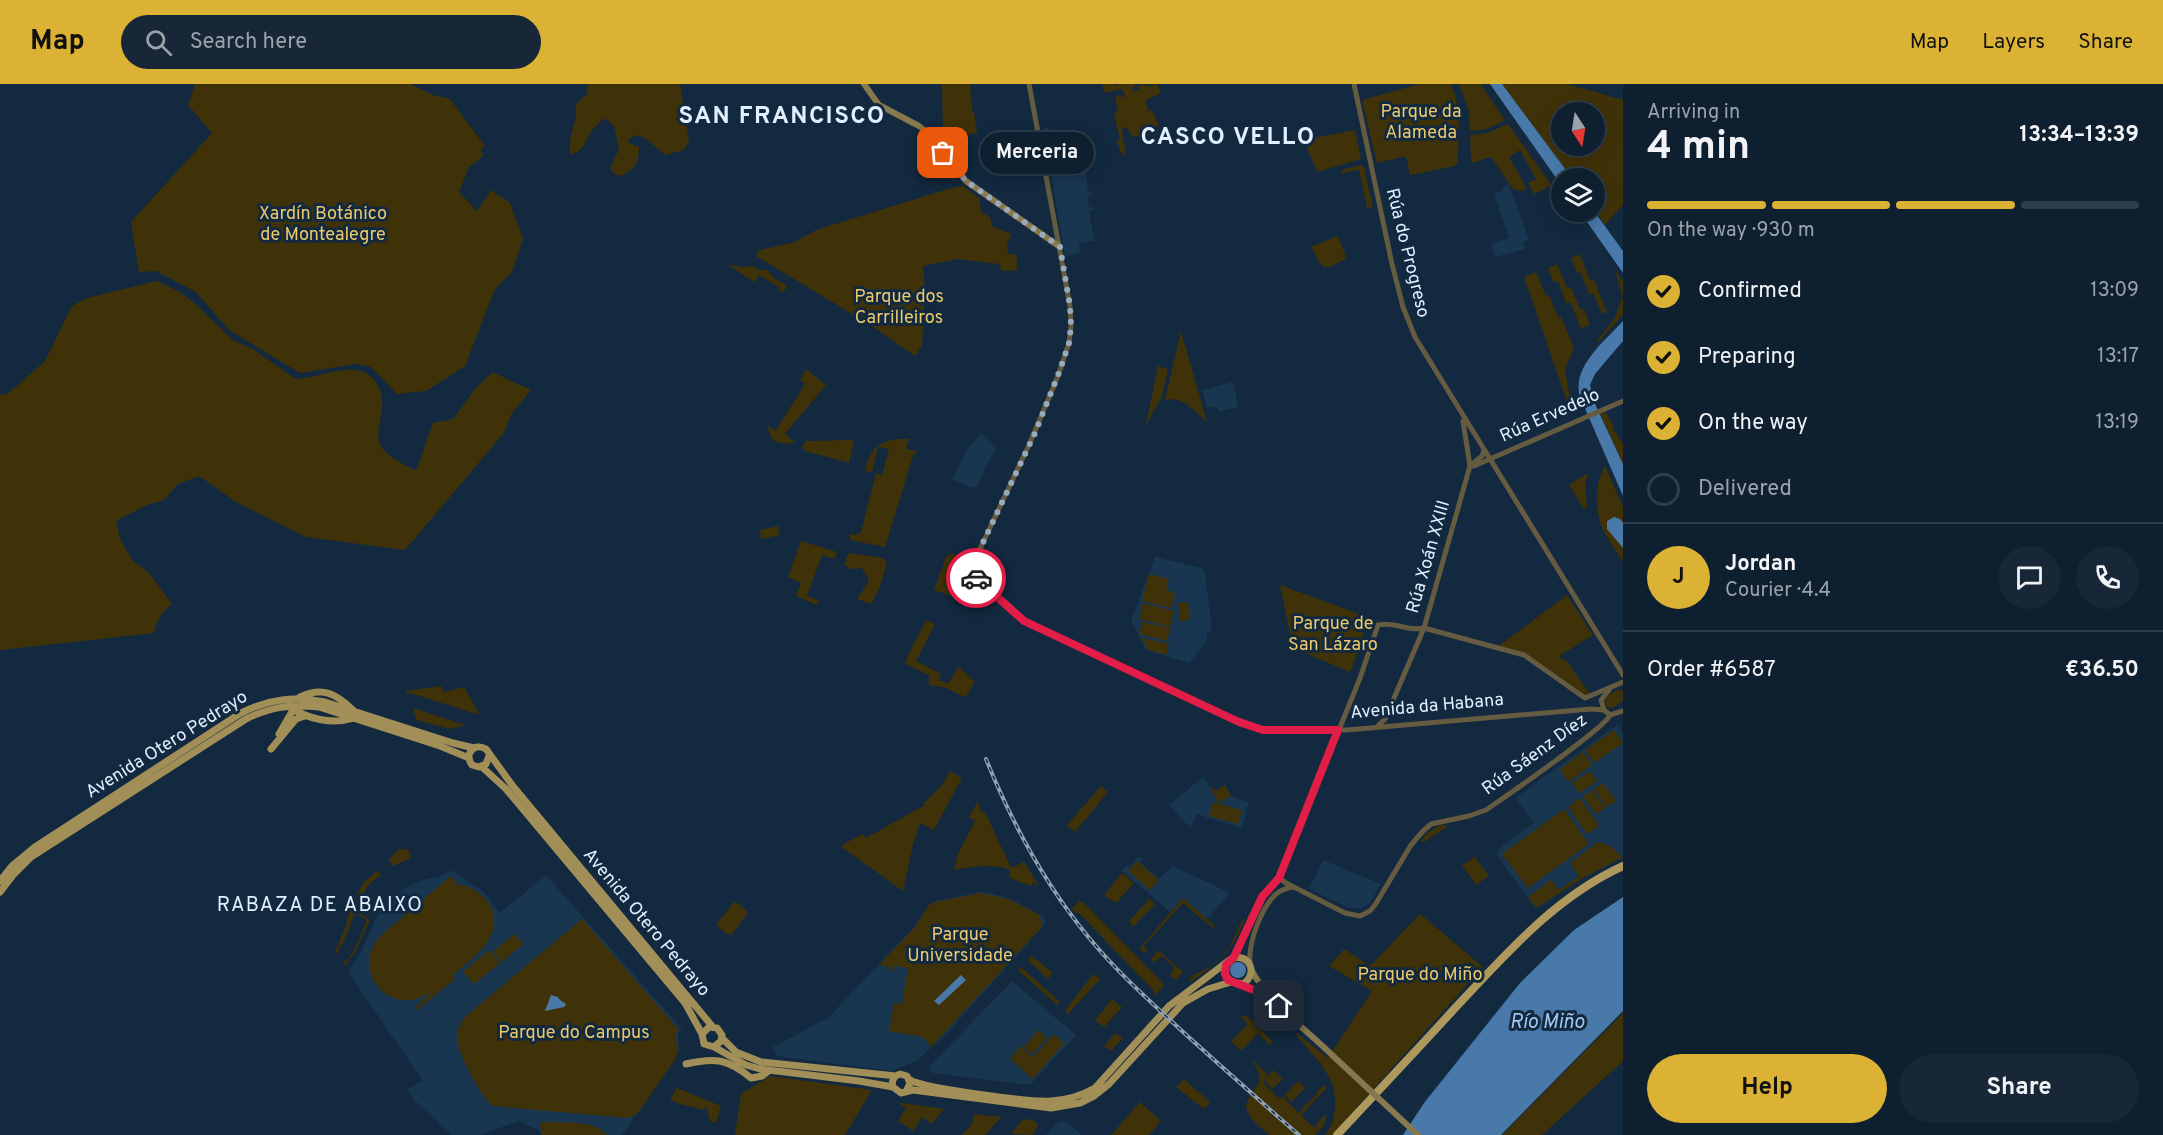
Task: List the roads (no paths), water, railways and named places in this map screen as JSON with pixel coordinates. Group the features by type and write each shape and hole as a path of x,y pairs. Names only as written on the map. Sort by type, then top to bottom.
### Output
{"highway":[{"path":"1337,1135 1506,953 1542,919 1581,889 1623,866"}],"main road":[{"path":"864,84 879,105 915,123 928,133 966,181 1060,247"},
{"path":"296,699 310,692 336,695 354,715 341,722 305,716 290,708 271,749 296,719 305,716"},
{"path":"315,718 308,710 309,703 320,692"},
{"path":"332,721 340,711 341,698"},
{"name":"Avenida Otero Pedrayo","path":"0,880 24,855 49,837 241,713 272,704 296,699 474,748"},
{"name":"Avenida Otero Pedrayo","path":"0,892 22,866 49,845 246,719 272,704 290,708 309,703"},
{"name":"Avenida Otero Pedrayo","path":"354,715 469,758"},
{"path":"484,747 489,756 488,762 482,767 474,766 469,758 474,748 484,747"},
{"name":"Avenida Otero Pedrayo","path":"489,756 712,1026"},
{"name":"Avenida Otero Pedrayo","path":"482,767 506,789 685,1003 702,1034"},
{"path":"1279,1006 1240,984 1231,982 1208,989 1184,1003 1109,1084 1080,1102 1051,1108 907,1090 898,1092 893,1087 859,1081 750,1067 705,1044 702,1034 706,1028 712,1026 720,1029 722,1038 736,1052 761,1062 896,1076 903,1074 910,1080 938,1087 1049,1102 1069,1099 1095,1088 1169,1006 1234,957 1241,957 1250,963 1259,982 1279,1006 1418,1135"},
{"path":"1226,965 1225,974 1231,982"},
{"path":"1240,984 1249,980 1252,971"},
{"path":"714,1047 722,1038"},
{"path":"733,1058 740,1070"},
{"path":"686,1064 716,1059 751,1078 762,1076 770,1071"},
{"path":"893,1087 892,1082 896,1076"},
{"path":"907,1090 910,1080"}],"street":[{"path":"975,561 968,559 966,563 968,577 978,579 975,561 1035,433 1060,370 1069,343 1071,326 1060,247 1029,84"},
{"name":"Rúa do Progreso","path":"1354,84 1403,307 1420,349 1623,675"},
{"name":"Rúa Ervedelo","path":"1490,459 1621,402"},
{"name":"Rúa do Progreso","path":"1462,417 1469,448"},
{"name":"Rúa Xoán XXIII","path":"1377,727 1385,719 1424,628 1470,466 1469,448"},
{"name":"Rúa Xoán XXIII","path":"1470,466 1482,456 1483,448"},
{"path":"1470,466 1490,459"},
{"name":"Avenida da Habana","path":"978,579 1024,621 1251,726 1270,730 1338,730 1591,708 1604,710"},
{"path":"1234,957 1262,897 1279,878 1360,678 1377,625 1383,623 1414,630 1424,628 1524,655 1585,698 1620,683"},
{"name":"Rúa Xoán XXIII","path":"1413,655 1417,634 1414,630"},
{"path":"1620,683 1602,696 1601,703 1610,715 1622,712"},
{"name":"Rúa Sáenz Díez","path":"1279,878 1345,913 1360,916 1370,911 1375,905 1417,836 1431,824 1486,810 1590,734 1609,719 1610,715"},
{"path":"1250,963 1251,941 1260,920 1275,895 1293,887"}],"water":[{"path":"1490,84 1502,84 1551,150 1551,156 1556,156 1565,168 1551,168 1551,171"},
{"path":"1587,222 1602,222 1623,251 1623,273"},
{"path":"1623,321 1623,341 1595,374 1590,385 1596,406 1623,464 1623,496 1580,397 1579,386 1580,375 1591,355"},
{"path":"1614,517 1623,523 1623,548 1607,529 1607,521"},
{"name":"Río Miño","path":"1623,897 1623,1011 1501,1135 1403,1135 1424,1103 1520,983 1574,930"},
{"path":"1238,962 1244,964 1246,970 1244,976 1238,978 1232,976 1230,970 1232,964"},
{"path":"961,975 966,980 939,1005 934,1001"},
{"path":"551,995 558,997 566,1004 564,1007 545,1011"}],"railway":[{"path":"986,759 1031,853 1058,897 1090,939 1112,964 1183,1032 1299,1135"}],"place":[{"name":"Merceria","path":"943,153"}],"district":[{"name":"SAN FRANCISCO","path":"782,117"},
{"name":"CASCO VELLO","path":"1228,138"},
{"name":"RABAZA DE ABAIXO","path":"320,906"}],"park label":[{"name":"Parque da Alameda","path":"1421,122"},
{"name":"Xardín Botánico de Montealegre","path":"323,224"},
{"name":"Parque dos Carrilleiros","path":"899,307"},
{"name":"Parque de San Lázaro","path":"1333,634"},
{"name":"Parque Universidade","path":"960,945"},
{"name":"Parque do Miño","path":"1420,975"},
{"name":"Parque do Campus","path":"574,1033"}]}
